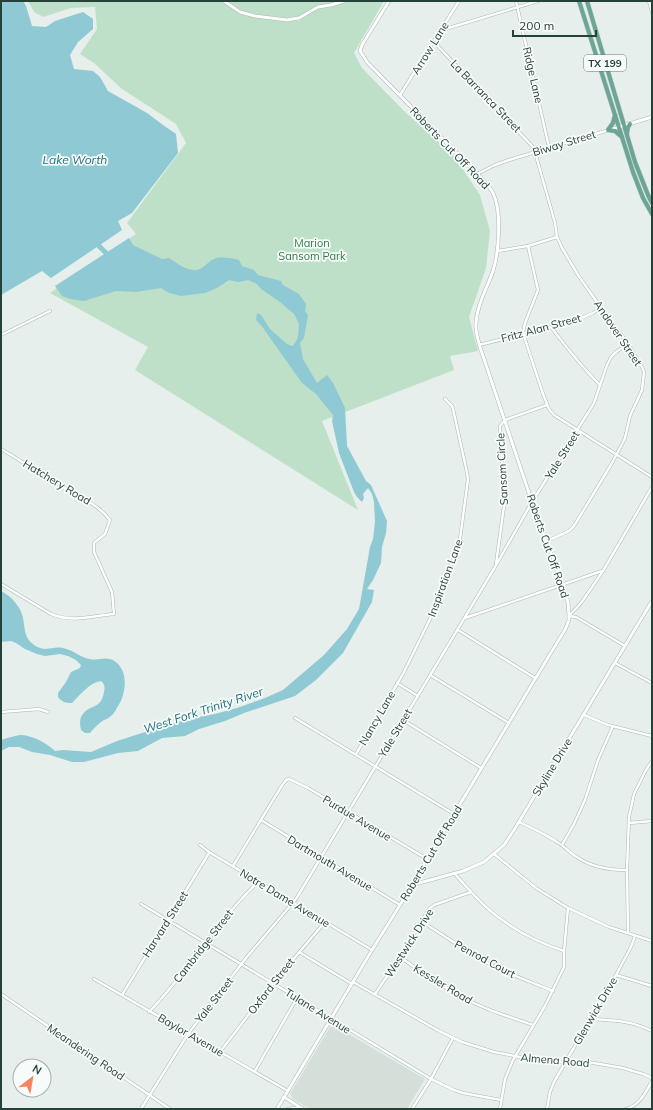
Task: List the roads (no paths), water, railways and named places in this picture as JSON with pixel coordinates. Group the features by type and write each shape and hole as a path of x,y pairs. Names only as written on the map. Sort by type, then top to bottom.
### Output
{"main road":[{"name":"TX 199","path":"579,1 632,172 643,198 652,214"},
{"name":"TX 199","path":"586,1 640,175 652,203"},
{"path":"603,77 609,75"},
{"path":"615,114 613,123 608,130 615,131 622,137"},
{"path":"627,135 630,124"}],"street":[{"path":"224,1 240,12 255,16 287,20 299,18 318,8 344,1"},
{"name":"Roberts Cut Off Road","path":"277,1109 412,885 426,858 565,630 569,616 568,602 563,585 532,502 476,333 477,316 494,267 497,251 498,215 496,202 492,192 477,174 367,62 360,51 364,41 390,1"},
{"name":"Arrow Lane","path":"400,95 459,1"},
{"name":"Ridge Lane","path":"516,1 550,148"},
{"path":"441,30 538,1"},
{"path":"649,1 652,12"},
{"name":"La Barranca Street","path":"434,42 533,146 535,152"},
{"name":"Biway Street","path":"477,174 495,165 652,117"},
{"name":"Andover Street","path":"535,152 557,237 570,261 601,308 628,344 644,372 640,397 630,416 625,438 617,454 574,526 569,531 546,541"},
{"path":"497,251 528,246 557,237"},
{"path":"528,246 538,290 525,323 523,334 547,404 554,415 652,477"},
{"name":"Fritz Alan Street","path":"479,345 576,320 601,308"},
{"path":"1,335 50,311"},
{"path":"551,327 600,385"},
{"name":"Yale Street","path":"141,1109 188,1034 266,933 294,903 458,630 532,502 594,403 611,356 628,344"},
{"name":"Inspiration Lane","path":"398,683 439,600 460,539 468,479 452,406 444,399"},
{"path":"505,420 547,404"},
{"name":"Sansom Circle","path":"495,567 504,506 500,426 505,420"},
{"name":"Hatchery Road","path":"1,449 104,511 110,520 105,534 94,543 94,552 112,592 114,614 80,619 68,619 55,616 1,584"},
{"path":"569,616 581,603 603,571 652,487"},
{"path":"464,618 603,571"},
{"name":"Skyline Drive","path":"412,885 454,873 484,862 508,839 652,601"},
{"path":"569,616 576,617 625,646"},
{"path":"458,630 535,678"},
{"path":"615,663 652,683"},
{"path":"430,675 509,723"},
{"path":"398,683 418,696"},
{"name":"Nancy Lane","path":"356,754 398,683"},
{"path":"1,712 39,709 48,712"},
{"path":"584,715 596,721 652,736"},
{"path":"295,718 454,814"},
{"path":"403,720 481,768"},
{"path":"562,845 585,800 598,760 613,726"},
{"path":"628,933 628,823 634,794 652,761"},
{"name":"Purdue Avenue","path":"260,820 286,780 292,779 426,858"},
{"path":"232,866 260,820"},
{"name":"Dartmouth Avenue","path":"260,820 400,905"},
{"path":"628,823 652,821"},
{"path":"519,822 550,837 586,863 609,870 627,870"},
{"name":"Notre Dame Avenue","path":"200,845 258,882 372,950"},
{"name":"Harvard Street","path":"122,996 209,852"},
{"path":"494,854 536,888 568,908 609,928 652,941"},
{"path":"454,873 494,914 510,925 545,944 564,951"},
{"name":"Cambridge Street","path":"149,1012 192,961 233,908 258,882"},
{"name":"Westwick Drive","path":"375,994 429,910 434,905 471,892"},
{"name":"Tulane Avenue","path":"141,904 431,1080 463,1093 501,1100"},
{"path":"500,1109 505,1079 515,1057 564,967 568,908"},
{"name":"Penrod Court","path":"421,921 478,958 503,971 552,991"},
{"name":"Oxford Street","path":"220,1052 298,952 325,922"},
{"name":"Glenwick Drive","path":"547,1109 550,1092 565,1062 616,975 631,947 635,936"},
{"name":"Almena Road","path":"298,952 453,1038 494,1052 515,1057 565,1062 588,1062 623,1068 643,1074 652,1080"},
{"name":"Kessler Road","path":"400,957 420,972 457,994 479,1005 533,1025"},
{"path":"616,975 652,986"},
{"name":"Baylor Avenue","path":"94,979 288,1091"},
{"name":"Meandering Road","path":"1,994 170,1109"},
{"path":"254,1071 297,998"},
{"path":"591,1019 627,1022 652,1031"},
{"path":"412,1109 431,1080 453,1038"},
{"path":"626,1109 636,1104 645,1094 652,1080"},
{"path":"284,1097 302,1108"},
{"path":"288,1109 302,1108"}],"water":[{"name":"Lake Worth","path":"1,1 23,1 32,26 46,27 55,21 83,12 93,19 93,29 78,42 70,55 74,69 93,71 100,77 108,91 147,113 176,134 178,153 132,213 118,221 122,230 51,278 42,271 1,295"},
{"path":"129,238 133,245 162,259 169,258 181,266 191,270 198,270 217,258 239,260 242,266 254,270 258,275 281,281 283,285 299,294 306,304 305,311 308,315 304,338 300,343 303,359 317,383 327,375 333,383 345,408 347,446 366,481 371,485 387,521 386,533 382,547 381,563 367,589 374,590 372,602 343,653 316,680 295,696 199,729 185,736 162,738 138,751 118,753 84,762 72,762 50,755 32,752 19,747 9,747 1,751 1,740 25,735 39,740 55,751 63,750 91,752 117,741 142,733 188,719 237,708 265,698 283,690 324,655 347,629 359,609 375,522 372,494 368,488 363,494 364,498 362,502 357,497 339,453 332,421 333,415 316,394 302,383 256,320 257,313 261,315 270,329 287,344 292,346 298,337 299,324 294,314 261,289 257,284 248,280 238,282 229,280 217,288 205,293 181,296 169,293 161,288 136,292 116,291 84,301 62,296 55,286"},
{"path":"1,591 12,599 18,606 22,614 28,639 34,645 42,649 63,648 91,659 110,659 115,661 122,669 125,685 120,702 112,715 100,723 90,733 85,733 81,730 81,717 86,711 98,704 103,698 103,683 101,681 97,682 85,689 72,703 61,700 58,697 58,693 71,672 80,668 81,665 76,660 68,656 60,654 45,656 25,649 11,641 1,642"}],"waterway":[{"name":"West Fork Trinity River","path":"94,241 110,257"}],"park label":[{"name":"Marion Sansom Park","path":"312,249"}]}
